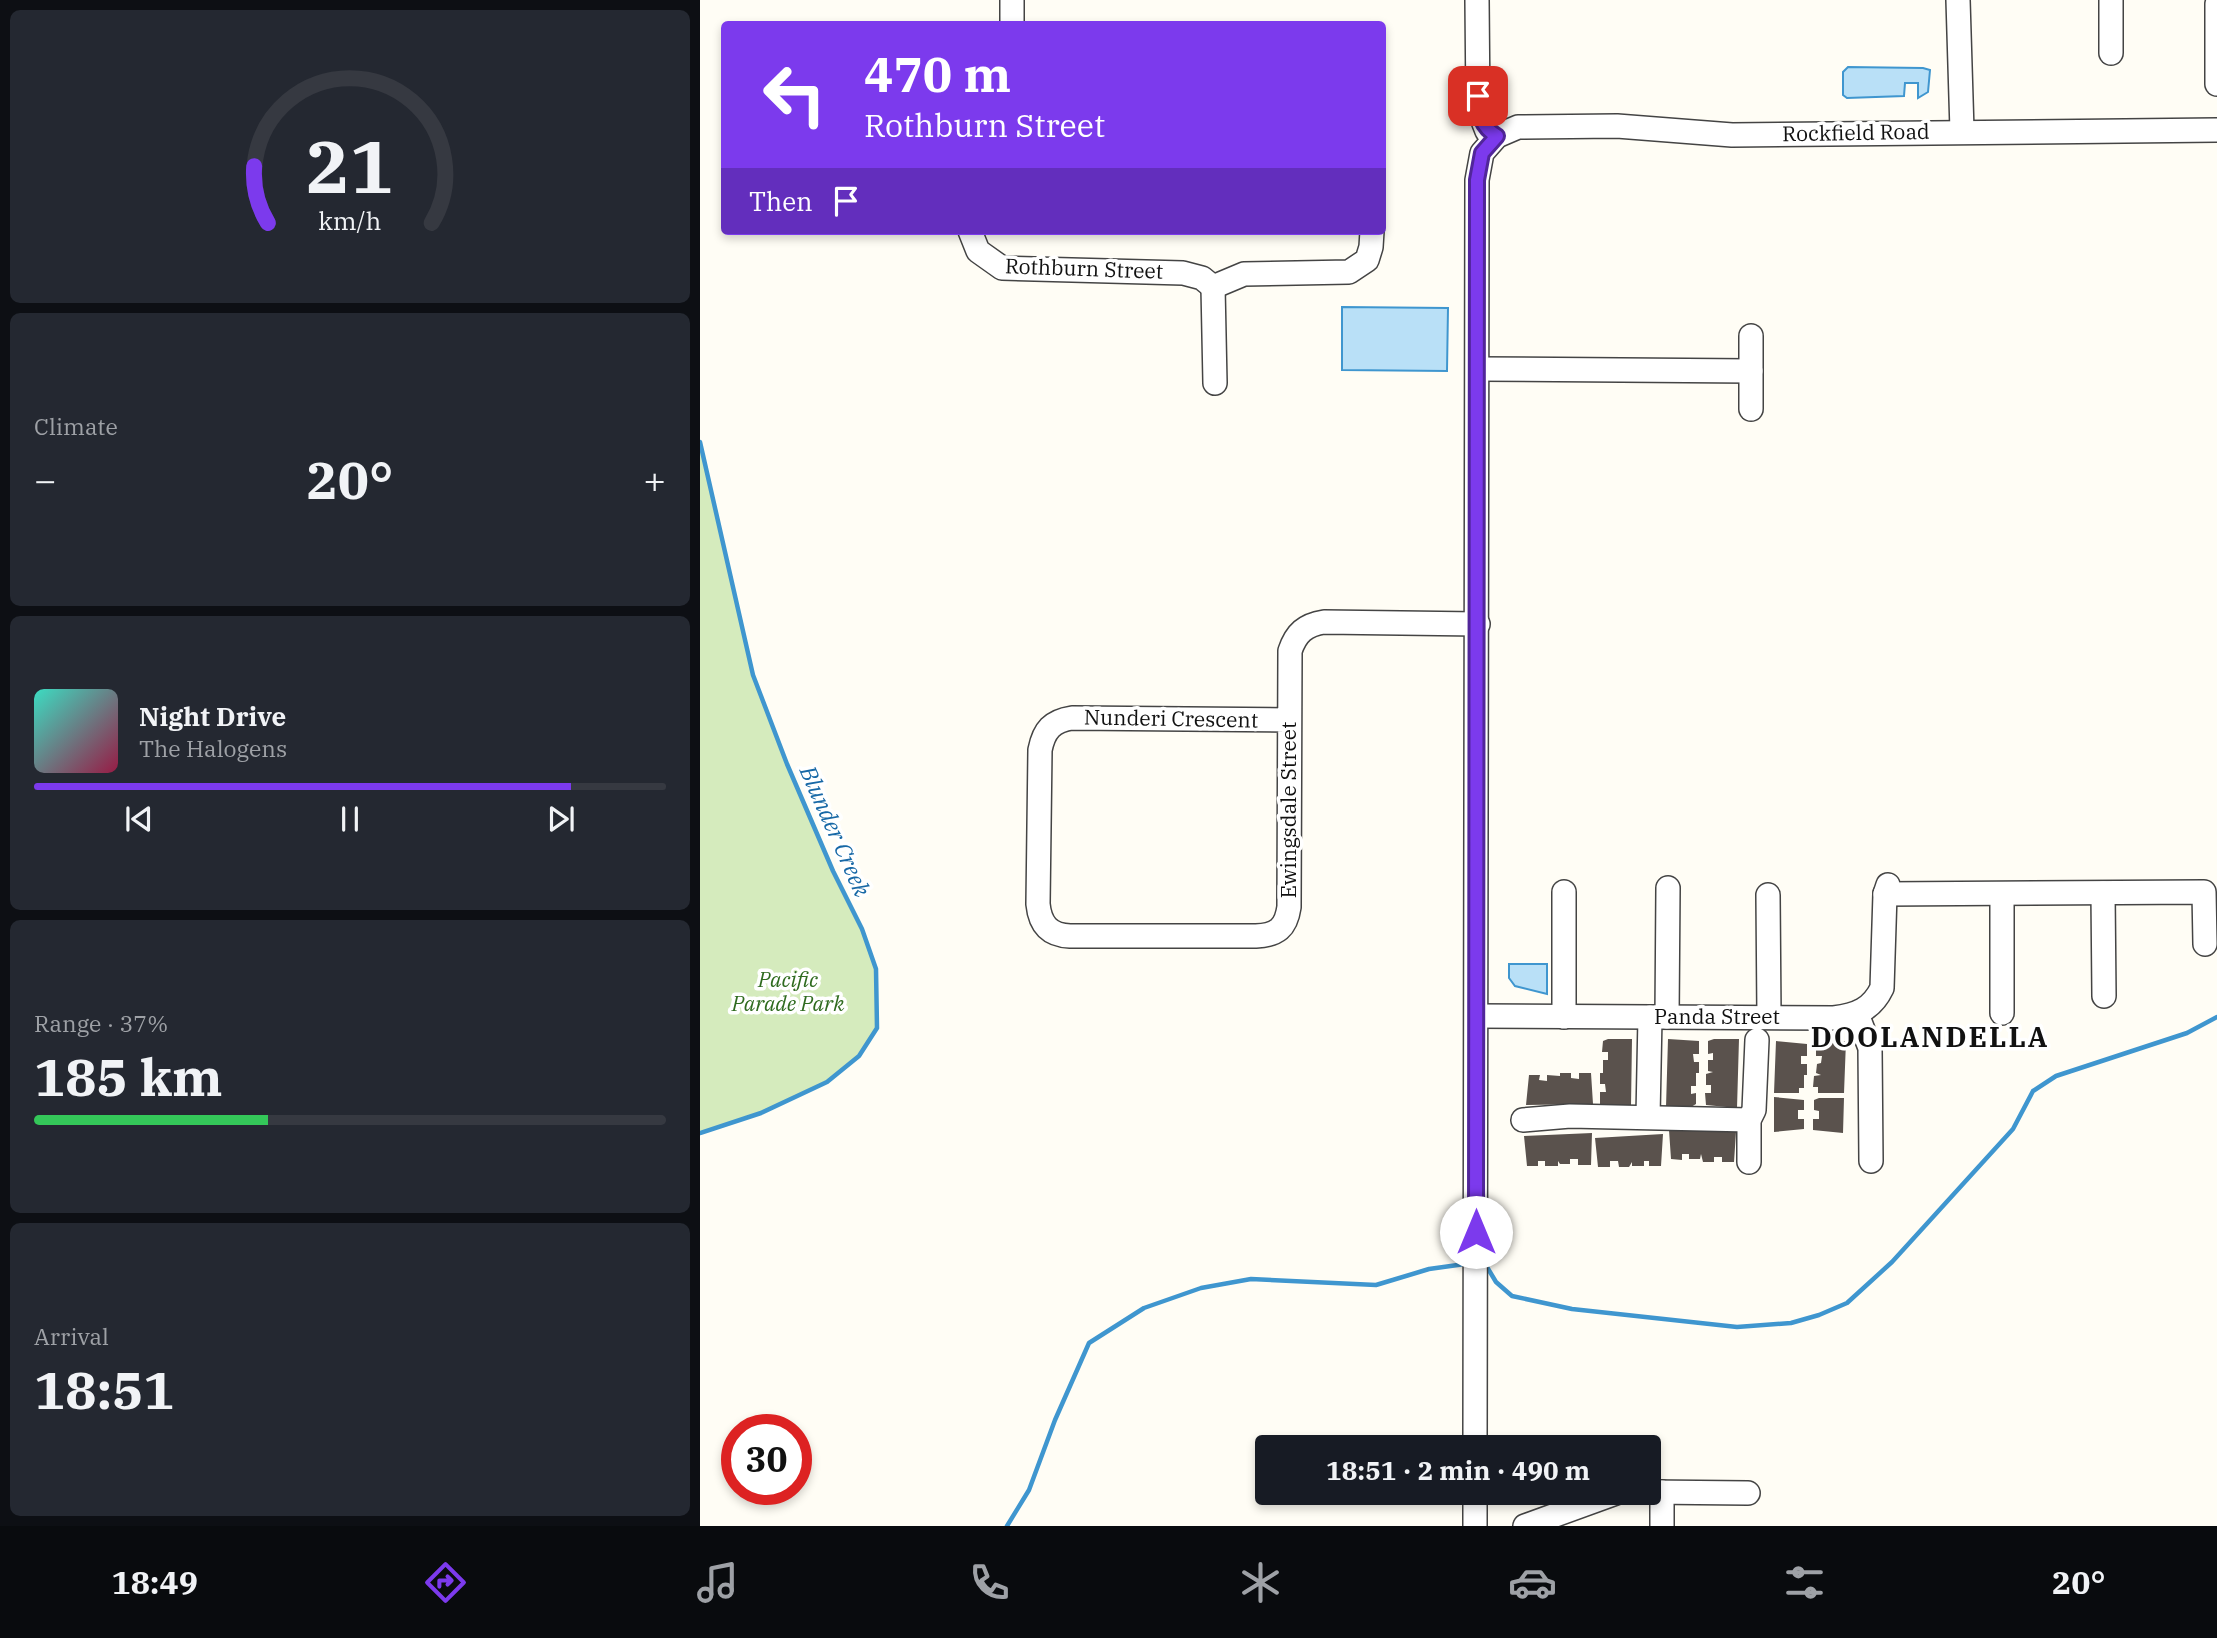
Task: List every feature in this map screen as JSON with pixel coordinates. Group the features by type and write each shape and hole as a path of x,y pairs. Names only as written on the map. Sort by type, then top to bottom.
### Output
{"street":[{"path":"1012,0 1012,21"},
{"path":"1475,1435 1479,369 1477,180 1482,153 1497,136 1487,131 1478,108 1477,0"},
{"path":"1958,0 1962,131"},
{"path":"2111,0 2111,53"},
{"path":"2217,5 2217,84"},
{"name":"Rockfield Road","path":"1497,136 1518,127 1617,126 1732,135 2217,130"},
{"name":"Rothburn Street","path":"972,235 978,251 1002,268 1182,273 1202,278 1213,287"},
{"path":"1215,383 1213,287 1244,274 1349,272 1367,260 1371,235"},
{"path":"1751,336 1751,409"},
{"path":"1479,369 1751,371"},
{"name":"Ewingsdale Street","path":"1045,927 1070,936 1256,936 1279,930 1284,925 1289,907 1290,651 1298,633 1313,624 1478,624"},
{"name":"Nunderi Crescent","path":"1045,927 1038,904 1040,750 1042,739 1050,726 1072,718 1289,720"},
{"path":"1648,1116 1659,1017 1668,888"},
{"path":"1871,1161 1870,1048 1857,1014 1877,999 1882,988 1887,889 2002,894 2204,892 2205,944"},
{"path":"1564,892 1564,1017"},
{"path":"2103,893 2104,996"},
{"path":"2002,894 2002,1013"},
{"path":"1768,895 1769,1017"},
{"name":"Panda Street","path":"1477,1016 1834,1018 1857,1014"},
{"path":"1749,1162 1749,1120 1754,1110 1757,1040"},
{"path":"1523,1120 1570,1116 1749,1120"},
{"path":"1661,1492 1748,1493"},
{"path":"1475,1505 1475,1526"},
{"path":"1525,1526 1583,1505"},
{"path":"1658,1505 1662,1526"}],"green space":[{"name":"Pacific Parade Park","path":"700,442 753,675 787,764 833,871 862,929 876,969 877,1028 859,1056 827,1082 761,1113 700,1133"}],"water":[{"path":"1848,67 1930,70 1928,92 1918,98 1918,83 1905,83 1904,96 1847,98 1843,95 1843,72"},
{"path":"1342,307 1448,308 1447,371 1342,370"},
{"path":"1509,964 1547,964 1547,994 1515,986 1509,978"}],"building":[{"path":"1632,1039 1631,1106 1600,1104 1600,1092 1606,1092 1605,1084 1600,1084 1600,1073 1603,1073 1603,1060 1608,1060 1608,1052 1602,1052 1603,1041"},
{"path":"1668,1039 1699,1041 1699,1054 1693,1054 1694,1062 1699,1062 1699,1073 1696,1073 1696,1086 1691,1086 1691,1094 1696,1093 1696,1104 1691,1107 1666,1107"},
{"path":"1739,1039 1737,1108 1706,1105 1705,1093 1711,1093 1711,1085 1706,1085 1706,1074 1713,1072 1708,1071 1708,1060 1713,1060 1713,1053 1708,1054 1708,1041"},
{"path":"1776,1041 1807,1044 1807,1056 1801,1056 1801,1064 1807,1064 1807,1075 1804,1075 1804,1088 1799,1088 1799,1093 1774,1093"},
{"path":"1822,1041 1846,1041 1844,1093 1818,1093 1818,1087 1813,1087 1814,1076 1821,1075 1816,1073 1822,1056 1816,1056 1816,1044"},
{"path":"1560,1073 1571,1073 1571,1078 1579,1079 1579,1073 1591,1073 1593,1104 1526,1105 1529,1075 1540,1075 1539,1080 1547,1081 1547,1075 1560,1076"},
{"path":"1774,1097 1804,1100 1804,1110 1798,1110 1798,1119 1804,1119 1804,1129 1774,1132"},
{"path":"1844,1098 1843,1133 1813,1130 1813,1119 1819,1119 1819,1111 1814,1110 1814,1100"},
{"path":"1669,1130 1736,1132 1734,1162 1722,1162 1722,1157 1714,1157 1714,1162 1703,1162 1701,1154 1700,1159 1689,1159 1689,1154 1682,1154 1682,1160 1671,1159"},
{"path":"1592,1133 1591,1165 1578,1165 1578,1159 1570,1159 1570,1164 1560,1164 1558,1161 1558,1166 1545,1166 1545,1161 1538,1161 1538,1166 1527,1166 1524,1136"},
{"path":"1663,1134 1661,1166 1649,1166 1649,1161 1644,1161 1644,1166 1632,1166 1632,1162 1629,1167 1619,1167 1618,1161 1610,1161 1610,1167 1598,1167 1595,1138"}],"waterway":[{"name":"Blunder Creek","path":"700,442 753,675 787,764 833,871 862,929 876,969 877,1028 859,1056 827,1082 761,1113 700,1133"},
{"path":"1487,1267 1496,1282 1512,1296 1572,1309 1737,1327 1791,1323 1819,1315 1847,1303 1892,1262 2013,1129 2033,1091 2056,1076 2187,1033 2217,1017"},
{"path":"1007,1526 1029,1490 1055,1420 1089,1343 1144,1308 1201,1288 1251,1279 1376,1285 1429,1269 1465,1264"}],"district":[{"name":"DOOLANDELLA","path":"1930,1037"}],"route":[{"path":"1476,1232 1479,300 1477,180 1482,153 1497,136 1487,131 1480,118 1478,96"}]}
